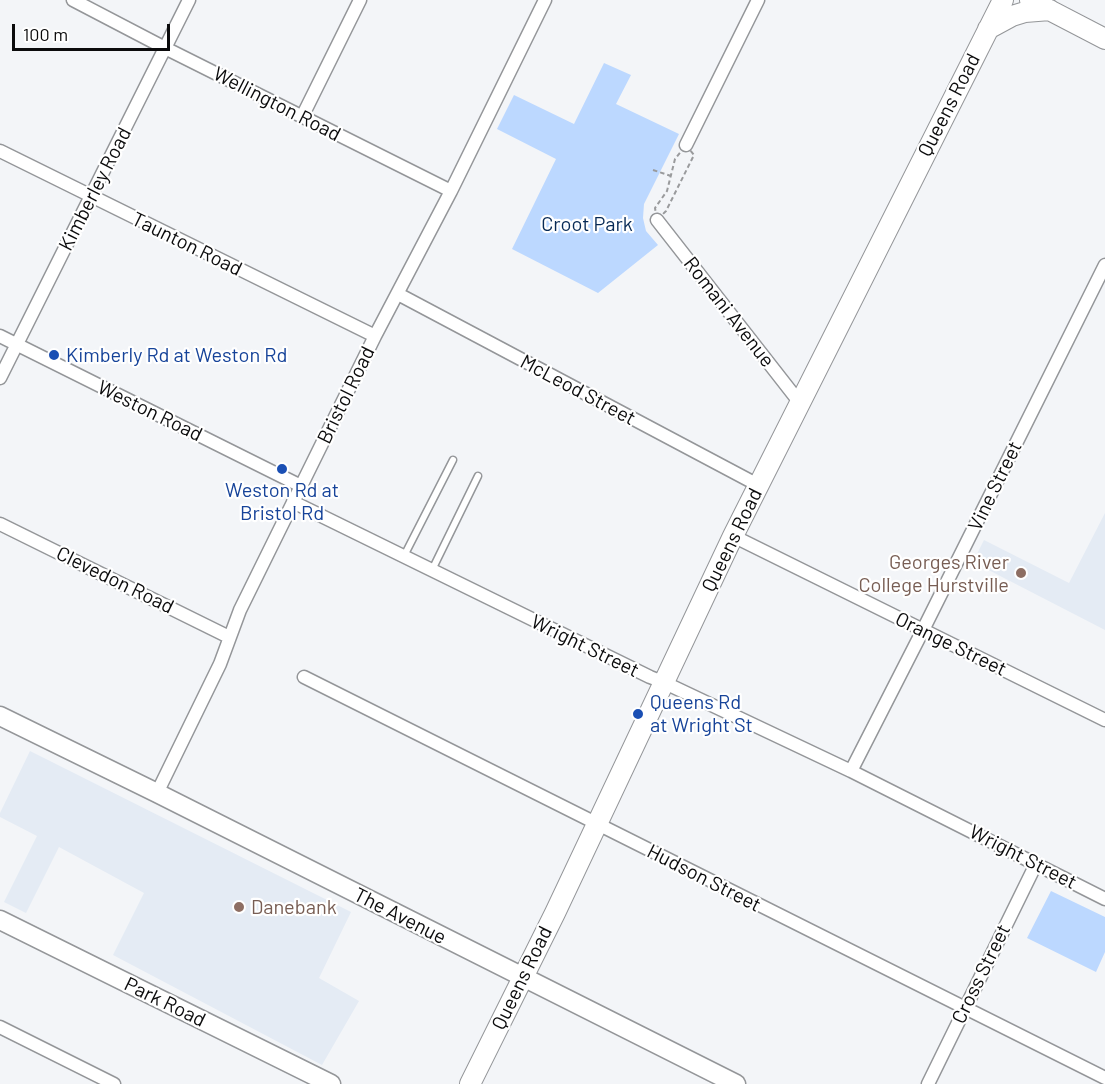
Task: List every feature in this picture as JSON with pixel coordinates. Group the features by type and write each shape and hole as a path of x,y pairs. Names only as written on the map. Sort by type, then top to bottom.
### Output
{"main road":[{"name":"Queens Road","path":"470,1084 555,913 758,485 1003,0"},
{"path":"1030,0 1105,39"},
{"path":"988,29 1025,12 1051,10"}],"street":[{"name":"Wellington Road","path":"73,0 451,191"},
{"name":"Kimberley Road","path":"0,378 189,0"},
{"path":"302,117 360,0"},
{"name":"Bristol Road","path":"157,793 226,652 240,609 545,0"},
{"path":"686,145 758,0"},
{"name":"Taunton Road","path":"0,151 375,336"},
{"name":"Romani Avenue","path":"657,220 800,403"},
{"name":"Vine Street","path":"851,771 1105,266"},
{"name":"McLeod Street","path":"398,294 758,485"},
{"name":"Weston Road","path":"0,336 301,486"},
{"name":"Wright Street","path":"293,502 650,677 851,771 1105,899"},
{"name":"Clevedon Road","path":"0,524 229,637"},
{"name":"Orange Street","path":"733,536 1105,720"},
{"name":"Hudson Street","path":"304,677 1105,1078"},
{"name":"The Avenue","path":"0,716 736,1084"},
{"name":"Cross Street","path":"928,1084 1036,864"},
{"name":"Park Road","path":"0,920 331,1084"},
{"path":"0,1027 114,1084"}],"lane":[{"path":"404,556 453,460"},
{"path":"432,570 478,476"}],"path":[{"path":"686,145 694,155 666,211 657,220 656,208 667,191 675,159 686,145"},
{"path":"653,170 671,176"}],"shaded area":[{"name":"Georges River College Hurstville","path":"1105,513 1105,630 973,562 984,540 1069,583"},
{"name":"Danebank","path":"30,751 351,912 319,978 359,1001 322,1065 113,955 144,893 59,847 26,913 4,902 37,836 0,817"}],"green space":[{"name":"Croot Park","path":"604,63 631,75 616,104 679,134 644,204 643,218 646,231 658,245 598,293 512,249 556,159 497,129 514,95 574,124"},
{"path":"1051,891 1105,917 1105,952 1096,972 1027,938"}],"place":[{"name":"Kimberly Rd at Weston Rd","path":"54,355"},
{"name":"Weston Rd at Bristol Rd","path":"282,469"},
{"name":"Georges River College Hurstville","path":"1021,573"},
{"name":"Queens Rd at Wright St","path":"638,714"},
{"name":"Danebank","path":"239,907"}]}
